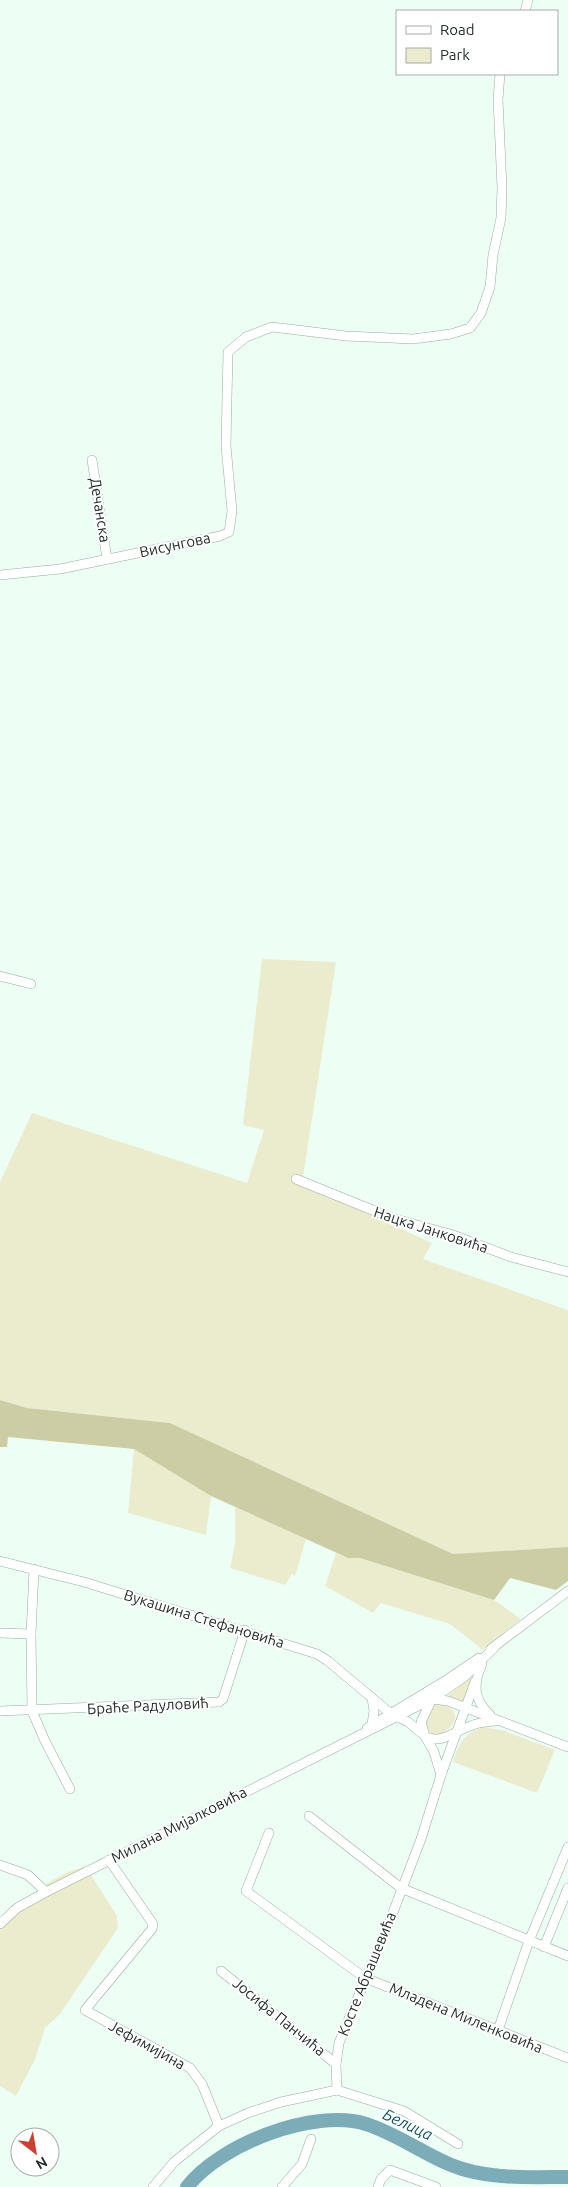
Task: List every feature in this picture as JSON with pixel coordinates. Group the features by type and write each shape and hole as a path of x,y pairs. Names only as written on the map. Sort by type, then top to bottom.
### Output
{"street":[{"name":"Висунгова","path":"0,575 60,569 220,536 229,532 232,511 226,446 228,352 246,337 272,327 346,336 413,339 451,334 470,328 481,313 490,288 493,255 501,218 502,188 498,98 500,75"},
{"name":"Дечанска","path":"92,460 107,559"},
{"path":"0,976 31,984"},
{"name":"Нацка Јанковића","path":"296,1179 392,1218 453,1235 511,1257 568,1272"},
{"name":"Вукашина Стефановића","path":"0,1561 34,1569 245,1630 317,1654 328,1661 386,1712 399,1717 425,1736"},
{"path":"34,1569 30,1634 32,1711 70,1789"},
{"name":"Милана Мијалковића","path":"386,1712 410,1701 448,1679 568,1591"},
{"name":"Браће Радуловић","path":"0,1711 219,1702 223,1699 245,1630"},
{"path":"0,1633 30,1634"},
{"name":"Милана Мијалковића","path":"0,1924 17,1908 46,1892 374,1726 399,1717 432,1699 464,1677 495,1646"},
{"name":"Косте Абрашевића","path":"337,2090 336,2064 339,2043 389,1923 421,1839 441,1775 483,1660"},
{"path":"441,1775 434,1752 422,1727 422,1716 432,1699 448,1679"},
{"path":"475,1682 479,1702 498,1720"},
{"path":"372,1698 374,1726"},
{"path":"410,1701 432,1699 448,1701 568,1747"},
{"path":"448,1701 455,1710 459,1729"},
{"path":"374,1726 386,1712"},
{"path":"425,1736 436,1740 459,1729 498,1720"},
{"path":"309,1816 401,1888 568,1956"},
{"name":"Младена Миленковића","path":"269,1833 246,1891 365,1978 568,2058"},
{"path":"498,2030 529,1941 568,1847"},
{"name":"Јефимијина","path":"109,1860 153,1924 152,1929 85,2010 194,2071 202,2084 219,2126"},
{"path":"0,1865 28,1875 46,1892"},
{"path":"544,1947 568,1888"},
{"name":"Јосифа Панчића","path":"221,1971 336,2064"},
{"path":"153,2187 174,2162 219,2126 248,2113 281,2102 337,2090 404,2111 458,2144"},
{"path":"282,2187 302,2164 311,2139"},
{"path":"378,2187 381,2179 390,2170 436,2187"}],"green space":[{"path":"262,959 336,962 302,1184 432,1243 423,1259 568,1310 568,1547 453,1554 170,1423 27,1408 0,1400 0,1182 32,1113 247,1183 264,1130 243,1125"},
{"path":"0,1400 27,1408 170,1423 453,1554 568,1547 568,1581 556,1590 510,1578 494,1600 360,1558 348,1558 211,1496 134,1449 8,1437 7,1447 0,1447"},
{"path":"134,1449 211,1496 206,1535 128,1513"},
{"path":"235,1507 306,1539 295,1576 292,1574 285,1585 230,1568 235,1543"},
{"path":"336,1553 348,1558 360,1558 494,1600 521,1619 483,1650 450,1624 381,1603 373,1613 325,1586"},
{"path":"475,1675 464,1704 444,1698 471,1677"},
{"path":"437,1704 452,1709 455,1718 449,1728 435,1736 427,1728 426,1720 429,1711"},
{"path":"484,1727 505,1731 555,1750 537,1793 453,1762 457,1749 463,1739 477,1729"},
{"path":"86,1867 117,1916 118,1928 60,2014 45,2028 35,2059 16,2096 0,2086 0,1921 63,1874"}],"waterway":[{"name":"Белица","path":"187,2187 202,2171 222,2157 244,2144 269,2133 321,2121 345,2120 377,2128 440,2160 465,2170 509,2177 568,2177"}]}
